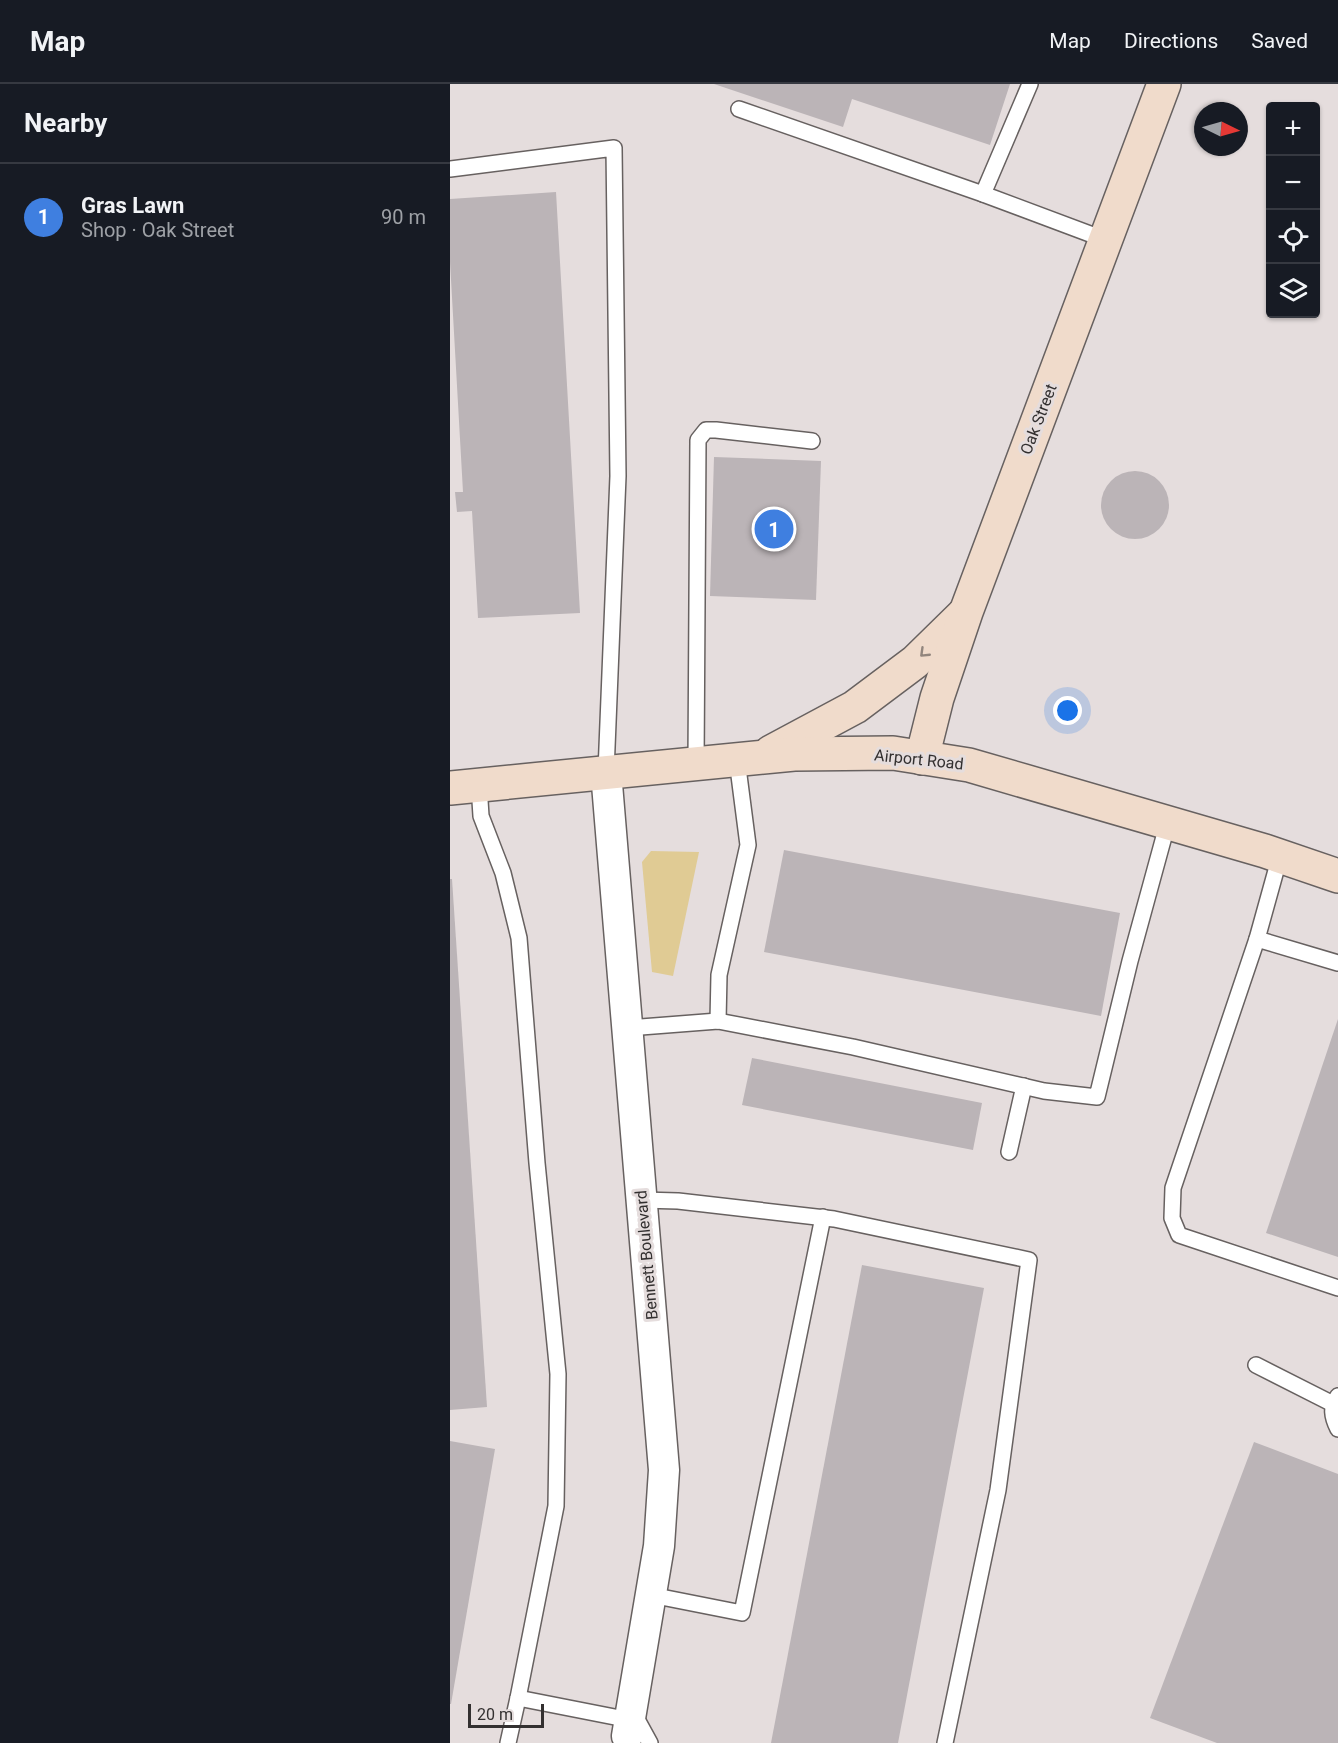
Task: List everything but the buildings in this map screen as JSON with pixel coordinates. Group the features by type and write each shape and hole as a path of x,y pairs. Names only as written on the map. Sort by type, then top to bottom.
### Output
{"street":[{"name":"Oak Street","path":"922,758 937,698 966,612 1164,84"},
{"path":"749,759 855,707 915,662 966,612"},
{"name":"Airport Road","path":"465,786 794,754 892,753 969,765 1168,822 1338,876"},
{"name":"Bennett Boulevard","path":"606,772 664,1470 659,1546 635,1727"}],"lane":[{"path":"983,194 1030,84"},
{"path":"739,109 983,194 1106,240"},
{"path":"450,169 614,147 618,476 606,772"},
{"path":"696,764 698,440 705,430 716,430 812,441"},
{"path":"718,1021 719,975 748,845 749,759"},
{"path":"465,786 481,816 503,873 519,938 537,1163 558,1374 556,1506 508,1743"},
{"path":"628,1028 718,1021 853,1047 1044,1091 1097,1097 1130,961 1168,822"},
{"path":"1280,856 1257,939 1173,1188 1172,1218 1179,1235 1338,1287"},
{"path":"1257,939 1338,963"},
{"path":"1009,1152 1024,1086"},
{"path":"642,1200 678,1201 823,1217 1029,1260 998,1490 945,1743"},
{"path":"651,1595 742,1613 823,1217"},
{"path":"1256,1365 1335,1400 1334,1418 1338,1429"},
{"path":"518,1698 635,1727"}],"shaded area":[{"path":"651,851 699,852 673,976 652,972 642,862"}],"place":[{"name":"Gras Lawn","path":"774,529"}]}
